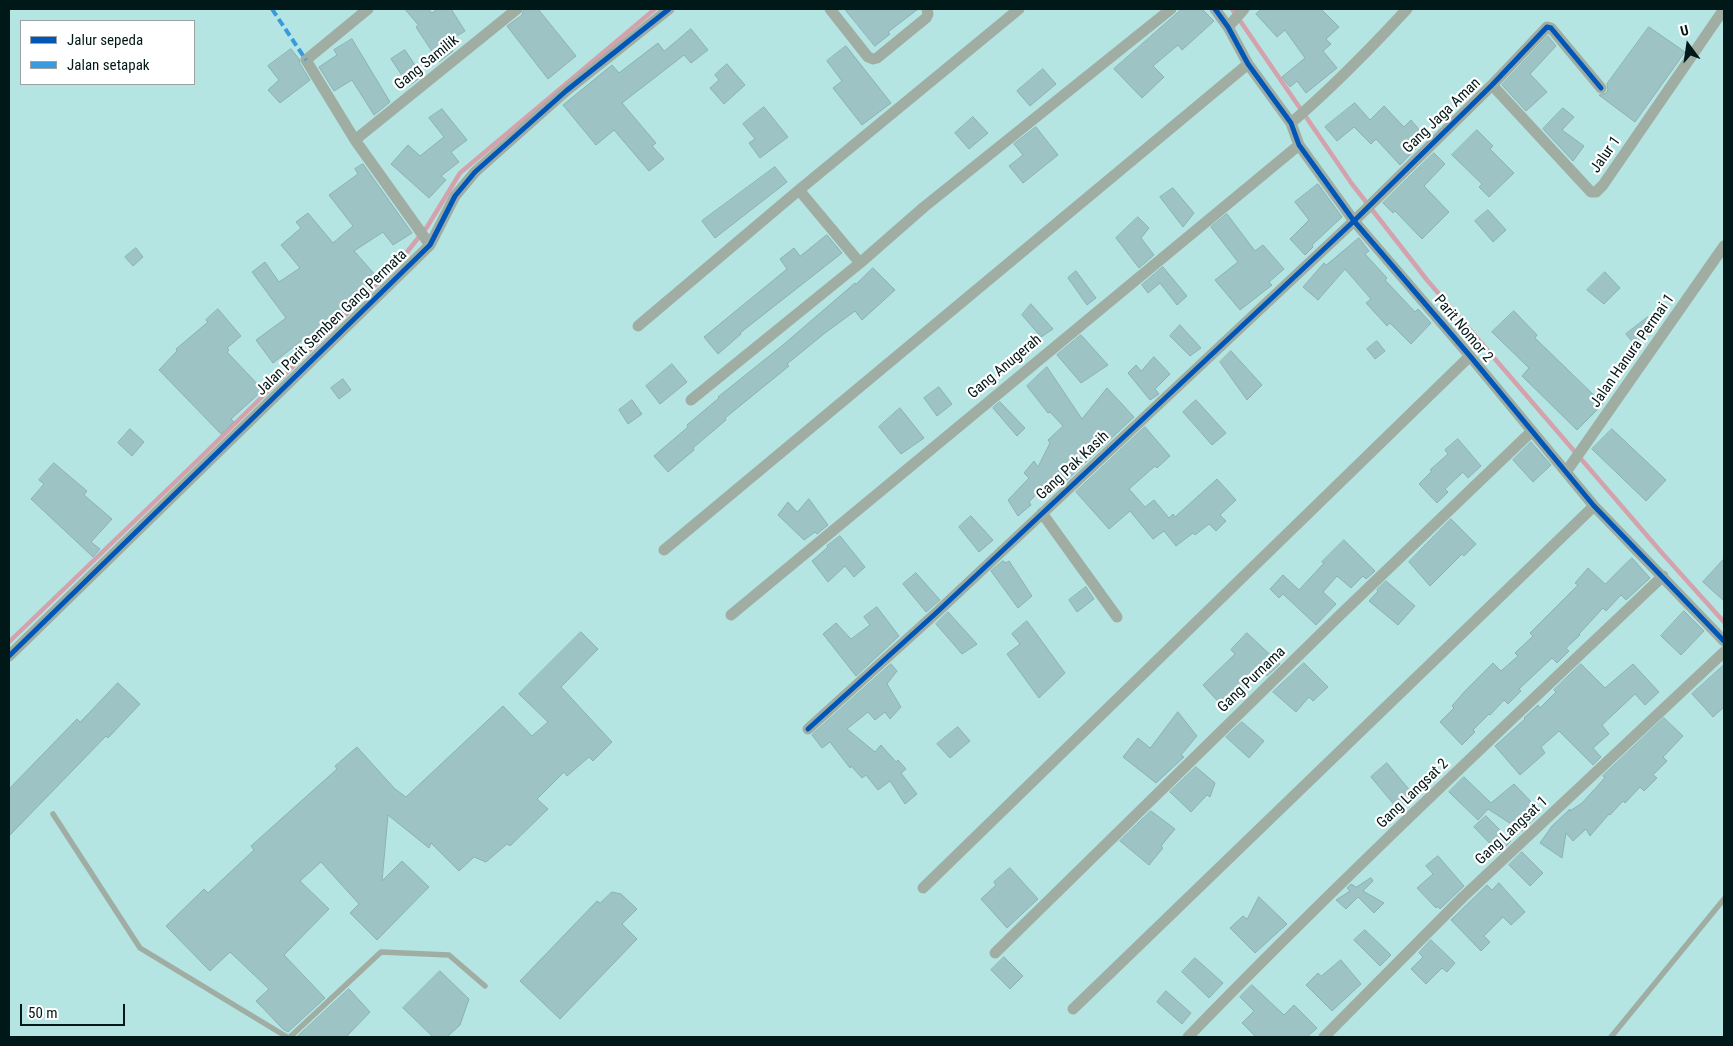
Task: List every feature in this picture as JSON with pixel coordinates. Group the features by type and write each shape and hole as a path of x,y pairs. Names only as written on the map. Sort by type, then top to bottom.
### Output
{"street":[{"path":"368,9 306,60 355,140 430,245"},
{"name":"Gang Samilik","path":"355,140 517,9"},
{"path":"830,9 868,57 873,59 877,58 926,18 928,14 927,9"},
{"path":"638,326 799,190 1019,9"},
{"path":"691,400 860,263 924,207 1171,9"},
{"name":"Parit Nomor 2","path":"1215,9 1228,26 1248,64 1291,124 1299,145 1355,220 1594,506 1724,641"},
{"path":"1228,26 1244,9"},
{"path":"1291,124 1325,94 1407,9"},
{"name":"Jalan Parit Semben Gang Permata","path":"9,656 430,245 455,196 475,172 566,91 664,10"},
{"name":"Jalur 1","path":"1492,85 1591,192 1596,192 1603,185 1724,10"},
{"name":"Gang Jaga Aman","path":"1355,220 1492,85 1546,28 1551,28 1601,88"},
{"path":"664,550 1248,64"},
{"name":"Gang Anugerah","path":"731,615 1299,145"},
{"path":"799,190 860,263"},
{"name":"Gang Pak Kasih","path":"808,729 935,614 1355,220"},
{"name":"Jalan Hanura Permai 1","path":"1566,472 1724,246"},
{"path":"923,888 1470,356"},
{"name":"Gang Purnama","path":"995,953 1340,615 1532,431"},
{"path":"1073,1010 1594,506"},
{"path":"1042,513 1117,617"},
{"name":"Gang Langsat 2","path":"1188,1037 1252,971 1380,846 1663,576"},
{"name":"Gang Langsat 1","path":"1324,1037 1463,897 1724,652"}],"lane":[{"path":"53,814 140,948 287,1037"},
{"path":"1611,1037 1724,899"},
{"path":"290,1037 382,952 449,955 485,986"}],"building":[{"path":"405,9 428,9 432,13 438,9 451,9 465,31 447,42 453,51 439,62 416,27 418,25"},
{"path":"524,9 538,9 576,56 548,79 507,26 522,15"},
{"path":"845,9 918,9 888,32 890,34 875,46"},
{"path":"1182,9 1202,9 1214,21 1182,50 1178,45 1153,66 1164,77 1142,98 1114,69"},
{"path":"1262,9 1321,9 1339,27 1326,39 1331,44 1323,51 1337,68 1306,93 1297,81 1290,87 1282,77 1305,58 1285,30 1277,37 1256,14"},
{"path":"1649,27 1685,52 1635,122 1599,95 1606,93 1608,90 1607,84"},
{"path":"691,29 708,50 691,63 684,55 622,103 656,143 652,146 664,159 649,171 614,130 596,145 563,105 612,65 619,73 658,43 664,51"},
{"path":"1548,36 1556,46 1530,74 1547,92 1526,111 1502,85"},
{"path":"352,39 390,102 374,115 352,80 334,91 319,67 337,55 334,50"},
{"path":"846,46 891,103 862,125 833,88 842,81 827,61"},
{"path":"291,49 299,59 310,80 280,103 268,90 279,80 268,66"},
{"path":"405,50 422,76 409,86 391,59"},
{"path":"727,64 745,85 724,104 710,88 719,80 715,75"},
{"path":"1043,69 1056,84 1030,106 1017,91"},
{"path":"1355,103 1370,120 1384,106 1404,127 1411,120 1426,138 1400,165 1376,139 1371,144 1354,127 1337,141 1325,127"},
{"path":"764,107 788,137 760,158 749,143 755,139 743,124"},
{"path":"1563,108 1574,117 1562,130 1584,146 1573,161 1543,129"},
{"path":"442,109 467,140 451,152 459,162 441,176 446,180 429,198 391,164 408,145 420,156 444,137 429,118"},
{"path":"973,117 988,133 969,149 955,133"},
{"path":"1036,127 1058,155 1023,183 1009,166 1023,155 1014,144"},
{"path":"1477,130 1493,146 1490,149 1514,173 1489,197 1479,187 1482,184 1452,155"},
{"path":"1434,153 1445,164 1424,186 1449,212 1422,239 1395,211 1393,213 1383,203"},
{"path":"363,164 412,233 393,245 383,232 354,251 377,277 342,310 344,312 320,331 318,328 273,363 256,340 286,318 252,272 265,262 279,282 300,268 281,245 301,228 296,222 308,213 333,243 353,226 329,195 358,174 355,169"},
{"path":"775,167 787,182 715,238 702,221"},
{"path":"1318,184 1342,217 1312,245 1313,247 1305,255 1290,239 1309,220 1295,202"},
{"path":"1173,188 1194,213 1183,227 1160,197"},
{"path":"1488,210 1506,230 1493,242 1475,221"},
{"path":"1227,214 1255,251 1263,245 1284,269 1269,282 1272,285 1240,310 1215,280 1238,262 1211,227"},
{"path":"1138,217 1149,228 1141,238 1154,255 1139,268 1116,238"},
{"path":"827,235 842,253 740,333 718,354 704,337 787,269 780,259 794,248 800,256"},
{"path":"1359,238 1369,251 1365,254 1387,278 1385,280 1415,312 1418,309 1431,323 1411,344 1390,323 1387,326 1366,303 1371,299 1345,269 1318,300 1303,287 1324,263 1326,265"},
{"path":"136,248 143,257 133,266 125,257"},
{"path":"1163,267 1187,296 1177,305 1160,283 1148,293 1142,285"},
{"path":"873,268 895,290 862,320 855,311 825,333 787,364 789,366 725,418 726,420 668,472 654,456 688,427 687,425 718,397 783,345"},
{"path":"1076,271 1096,298 1087,305 1068,278"},
{"path":"1605,272 1620,288 1604,304 1587,290"},
{"path":"1031,304 1053,329 1041,337 1022,315"},
{"path":"218,309 241,336 227,348 229,350 227,352 263,390 231,419 234,422 221,434 159,370 177,351 176,349 208,322 206,320"},
{"path":"1514,311 1537,335 1535,338 1603,404 1577,430 1522,376 1529,368 1492,332"},
{"path":"1648,317 1656,327 1634,344 1626,334"},
{"path":"1180,325 1201,348 1190,356 1170,336"},
{"path":"1081,335 1108,365 1081,383 1057,355"},
{"path":"1377,341 1385,351 1375,359 1367,349"},
{"path":"1231,351 1262,385 1247,400 1220,362"},
{"path":"1154,357 1170,374 1155,389 1159,394 1150,400 1128,373 1136,365 1141,371"},
{"path":"672,364 687,382 660,404 646,386"},
{"path":"1047,367 1082,419 1107,388 1134,417 1067,480 1064,478 1062,480 1057,473 1029,502 1031,505 1018,516 1008,500 1029,478 1024,473 1034,461 1038,467 1050,443 1048,440 1063,426 1050,412 1048,413 1027,386"},
{"path":"343,379 351,390 339,399 331,388"},
{"path":"939,387 952,404 937,416 924,398"},
{"path":"632,400 642,414 628,424 619,410"},
{"path":"1196,400 1226,433 1212,445 1183,412"},
{"path":"1000,402 1025,428 1017,436 993,408"},
{"path":"900,408 924,438 901,454 879,427"},
{"path":"1145,427 1170,456 1157,468 1155,466 1129,489 1145,507 1154,500 1169,518 1173,514 1175,517 1217,479 1236,500 1220,515 1226,521 1216,531 1209,524 1176,546 1164,531 1153,539 1130,511 1109,529 1076,492"},
{"path":"130,429 144,442 132,456 118,443"},
{"path":"1612,429 1666,480 1646,501 1592,449"},
{"path":"1458,439 1481,466 1468,478 1463,472 1445,489 1448,492 1437,503 1419,484 1432,471 1430,470 1448,454 1445,450"},
{"path":"1531,442 1551,465 1533,482 1513,460"},
{"path":"54,463 87,491 84,495 112,519 91,542 100,549 93,557 31,499 44,484 39,480"},
{"path":"809,499 828,525 817,534 815,532 804,540 778,515 788,502 797,512"},
{"path":"971,516 993,540 979,552 959,527"},
{"path":"1451,519 1476,544 1464,556 1462,554 1430,586 1409,562"},
{"path":"840,536 865,567 854,577 845,566 828,582 812,561"},
{"path":"1344,540 1375,571 1366,579 1363,576 1351,588 1337,576 1323,592 1336,604 1316,625 1283,594 1279,598 1270,589 1283,575 1299,590 1324,563 1322,562"},
{"path":"1632,558 1650,578 1626,600 1621,595 1606,611 1603,608 1566,648 1569,651 1557,663 1552,658 1519,689 1521,691 1508,704 1504,700 1489,714 1473,730 1475,732 1462,745 1440,722 1454,708 1452,706 1465,691 1493,663 1501,671 1518,656 1515,653 1533,636 1530,633 1578,585 1575,583 1588,568 1605,584"},
{"path":"1724,559 1724,601 1703,582"},
{"path":"1003,561 1006,563 1009,561 1032,596 1018,608 991,571"},
{"path":"916,573 940,600 926,612 903,584"},
{"path":"1386,581 1415,606 1398,625 1369,601"},
{"path":"1086,587 1094,599 1077,612 1069,600"},
{"path":"877,607 899,636 856,676 823,634 836,623 851,639 870,625 864,617"},
{"path":"1684,611 1704,631 1681,655 1661,636"},
{"path":"948,612 977,644 962,654 936,624"},
{"path":"1027,621 1065,673 1039,698 1007,654 1020,644 1012,634"},
{"path":"581,632 598,649 561,687 612,742 593,761 589,757 567,776 564,772 537,799 548,809 510,846 507,844 486,862 474,857 459,871 431,843 429,848 388,815 382,881 402,861 429,887 377,940 350,913 359,904 321,862 300,881 329,909 284,955 325,998 288,1032 256,1001 269,989 230,952 210,971 166,926 204,889 208,893 254,850 251,846 337,769 335,766 357,747 395,789 406,797 503,706 532,736 548,722 519,694"},
{"path":"1247,633 1280,664 1267,676 1263,672 1223,707 1203,685 1235,654 1231,650"},
{"path":"1304,663 1328,687 1313,701 1309,697 1296,712 1273,692"},
{"path":"891,664 897,671 887,684 901,707 890,719 885,712 875,720 868,712 847,729 875,752 881,745 896,762 898,760 906,769 901,773 917,794 905,804 890,781 878,790 866,775 862,778 851,766 850,768 830,742 822,748 812,735"},
{"path":"1581,664 1605,688 1633,664 1659,692 1645,705 1635,694 1602,725 1609,734 1593,748 1601,757 1593,765 1559,731 1541,747 1545,753 1520,775 1495,746 1538,705 1540,708 1556,692 1554,690"},
{"path":"1724,665 1724,707 1713,717 1692,694"},
{"path":"118,683 140,704 108,738 106,736 9,836 9,789 77,719 80,722"},
{"path":"1178,712 1197,736 1181,755 1184,757 1156,783 1123,757 1138,738 1150,748"},
{"path":"1664,718 1683,736 1663,757 1667,761 1653,775 1657,778 1644,791 1640,787 1625,803 1623,801 1590,836 1586,829 1573,841 1566,833 1562,858 1540,843 1552,826 1570,809 1570,811 1582,803 1602,781 1605,777 1603,776"},
{"path":"1242,722 1264,741 1249,758 1226,737"},
{"path":"958,727 970,741 950,758 937,744"},
{"path":"1387,763 1412,793 1401,813 1371,777"},
{"path":"1196,767 1215,783 1210,797 1207,795 1191,812 1170,792"},
{"path":"1464,777 1491,803 1514,784 1541,812 1522,831 1488,809 1478,820 1449,792"},
{"path":"1151,811 1175,829 1149,865 1120,841"},
{"path":"1486,816 1511,841 1499,853 1474,827"},
{"path":"1522,852 1543,873 1530,886 1509,865"},
{"path":"1438,856 1464,886 1440,909 1437,906 1436,908 1417,888 1433,874 1426,866"},
{"path":"1010,868 1038,899 1007,928 981,899 996,885 994,882"},
{"path":"1371,878 1373,881 1363,891 1384,903 1374,913 1358,897 1346,909 1336,900 1350,891 1347,888 1351,884 1356,887"},
{"path":"1499,883 1525,912 1511,925 1503,917 1484,936 1490,942 1481,951 1451,920 1487,885 1492,890"},
{"path":"612,892 621,894 637,909 622,924 637,939 560,1019 520,981 597,901 600,903"},
{"path":"1259,897 1287,924 1255,953 1230,928 1243,916 1247,919"},
{"path":"1365,930 1391,955 1380,966 1354,940"},
{"path":"1431,940 1455,963 1447,972 1442,968 1426,984 1411,969 1423,957 1419,953"},
{"path":"1004,957 1023,976 1010,989 991,970"},
{"path":"1195,958 1223,983 1209,998 1182,972"},
{"path":"1341,960 1361,984 1332,1011 1306,985 1318,973 1321,976"},
{"path":"440,971 469,999 460,1025 447,1037 433,1037 403,1008"},
{"path":"1252,985 1284,1015 1294,1005 1317,1028 1307,1037 1256,1037 1242,1023 1254,1011 1240,997"},
{"path":"349,989 370,1012 346,1037 297,1037"},
{"path":"1166,991 1191,1013 1182,1024 1157,1002"}],"waterway":[{"path":"9,642 198,460 399,262 427,227 460,173 655,9"},
{"path":"1232,9 1352,184 1427,280 1662,553 1724,622"}],"marked path":[{"path":"272,9 306,60"}],"cycle path":[{"path":"9,656 430,245 455,196 475,172 566,91 669,9"},
{"path":"1215,9 1228,27 1248,64 1291,123 1299,145 1354,221 1470,356 1594,506 1724,641"},
{"path":"808,729 935,614 1355,220 1492,85 1547,27 1551,28 1601,88"}]}
